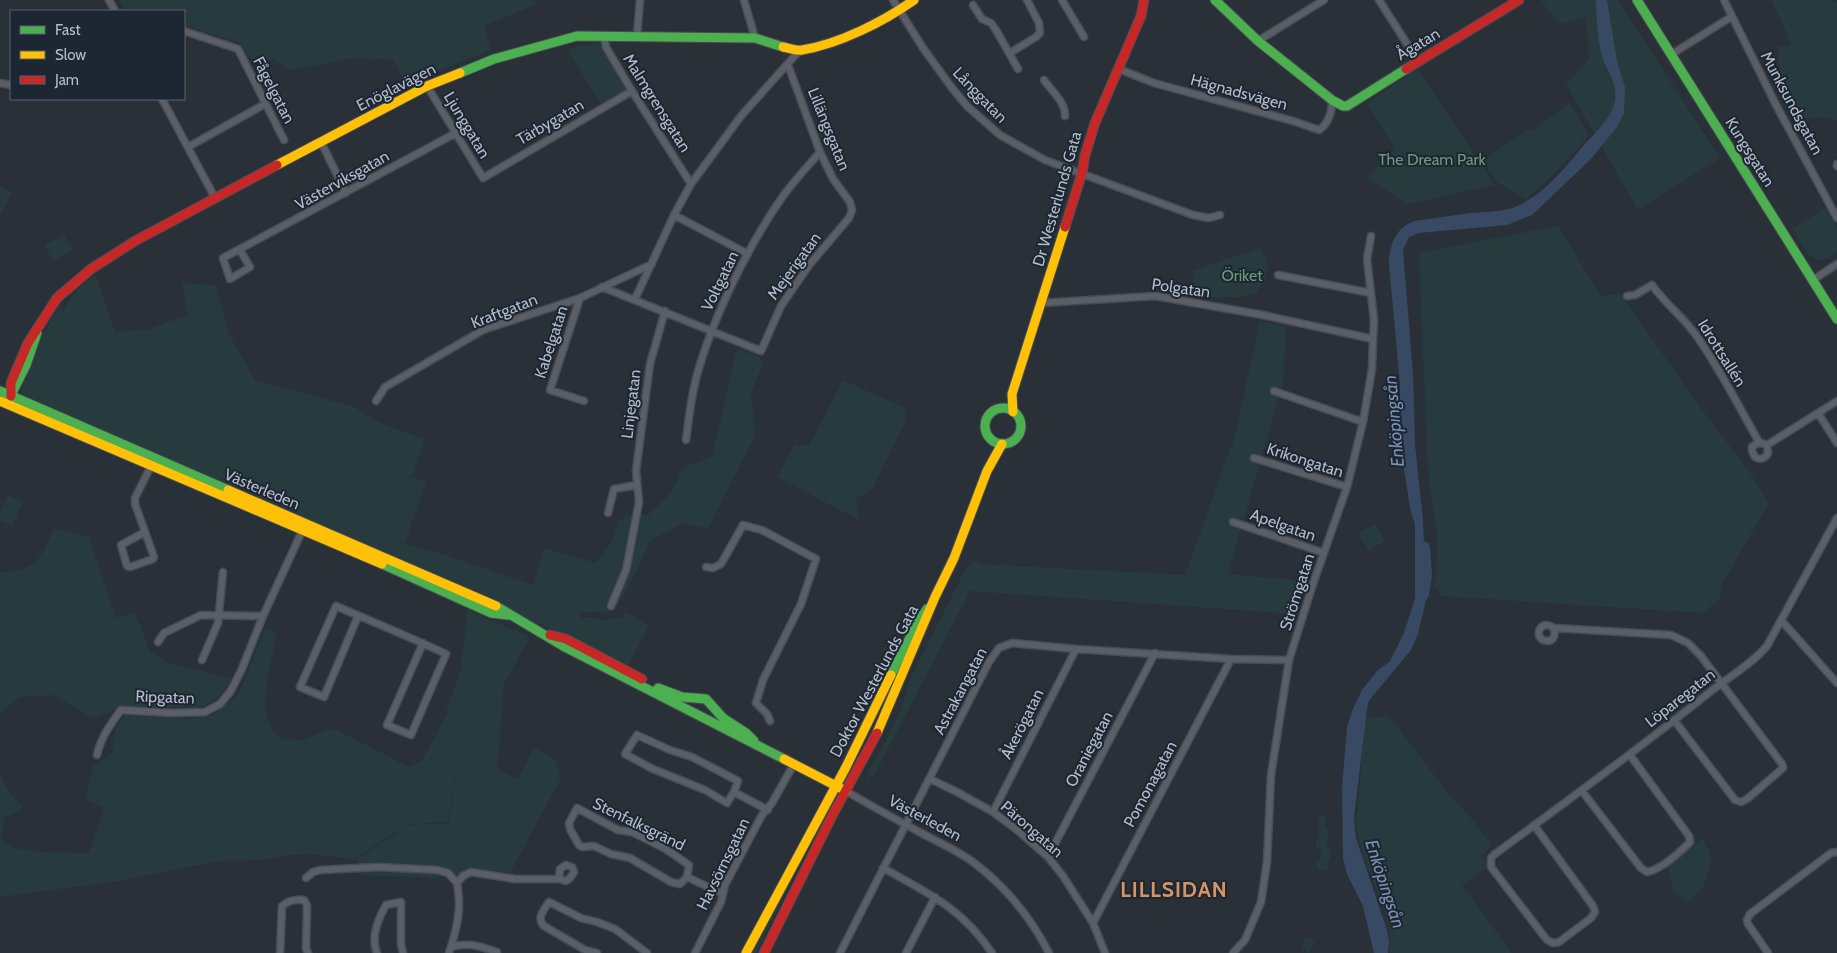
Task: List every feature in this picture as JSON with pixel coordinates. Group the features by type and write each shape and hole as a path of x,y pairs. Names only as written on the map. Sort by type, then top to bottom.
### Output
{"street":[{"path":"637,36 640,0"},
{"path":"744,0 755,38"},
{"name":"Långgatan","path":"893,0 923,48 952,88 1000,135 1045,160 1193,215 1209,218 1220,215"},
{"path":"635,300 674,215 691,184 741,116 799,51 845,38 900,10 914,0"},
{"path":"1010,53 1036,37 1040,32 1039,23 1027,0"},
{"path":"1062,0 1084,37"},
{"name":"Dr Westerlunds Gata","path":"1141,16 1144,0"},
{"name":"Dr Westerlunds Gata","path":"989,465 993,441 986,433 986,420 993,412 1001,408 1012,394 1082,173 1085,155 1095,122 1141,16 1150,0"},
{"path":"1215,0 1258,41 1332,100"},
{"path":"1258,41 1324,0"},
{"path":"1378,0 1418,61"},
{"name":"Ågatan","path":"1332,100 1347,106 1507,4 1519,0"},
{"name":"Kungsgatan","path":"1637,0 1837,319"},
{"name":"Munksundsgatan","path":"1724,0 1837,218"},
{"path":"973,4 982,19 991,23 1018,68"},
{"path":"1672,54 1732,17"},
{"name":"Fågelgatan","path":"185,31 238,49 284,140"},
{"name":"Enöglavägen","path":"6,400 26,365 39,324 58,298 91,269 215,198 427,86 532,47 577,36 755,38 799,51"},
{"name":"Malmgrensgatan","path":"604,36 606,47 691,184"},
{"name":"Lillängsgatan","path":"788,65 820,152 833,179 850,202"},
{"name":"Hägnadsvägen","path":"1119,69 1154,83 1319,130 1329,119 1332,100"},
{"path":"1044,80 1062,104 1066,112 1065,116"},
{"name":"Ljunggatan","path":"427,86 483,178"},
{"name":"Tärbygatan","path":"483,178 632,91"},
{"path":"163,100 215,198"},
{"path":"188,147 265,104"},
{"name":"Västerviksgatan","path":"240,250 250,268 230,279 223,258 456,133"},
{"path":"321,142 346,193"},
{"name":"Voltgatan","path":"686,440 696,378 712,330 748,254 784,196 820,152"},
{"name":"Mejerigatan","path":"712,330 761,351 781,306 810,264 851,214 850,202"},
{"path":"674,215 748,254"},
{"name":"Strömgatan","path":"1233,953 1244,940 1262,902 1267,862 1271,775 1289,660 1347,488 1363,422 1372,369 1374,320 1367,260 1371,236"},
{"name":"Kraftgatan","path":"376,401 385,387 483,330 580,298 652,264"},
{"path":"1813,280 1837,264"},
{"path":"1278,275 1371,293"},
{"name":"Idrottsallén","path":"1627,296 1635,295 1652,285 1669,306 1686,322 1699,339 1759,442 1753,446 1752,451 1755,457 1761,459 1767,455 1769,449 1767,445 1837,401"},
{"path":"602,287 712,330"},
{"name":"Polgatan","path":"1041,303 1156,296 1263,316 1373,340"},
{"name":"Kabelgatan","path":"580,298 550,390 584,401"},
{"name":"Linjegatan","path":"611,606 626,570 639,502 636,471 650,364 665,311"},
{"name":"Västerleden","path":"0,391 6,400 304,527 491,613 512,616 563,646 836,786 958,852 991,877 1022,910 1050,953"},
{"path":"1274,391 1363,422"},
{"name":"Dr Westerlunds Gata","path":"931,604 953,558 989,465 1002,444 1010,443 1019,434 1021,425 1014,412 1012,394"},
{"path":"1001,408 1014,412"},
{"path":"1818,413 1837,444"},
{"path":"993,441 1002,444"},
{"path":"1759,442 1767,445"},
{"name":"Krikongatan","path":"1254,458 1347,488"},
{"path":"145,532 120,545 130,567 154,557 145,532 137,511 135,498 153,462"},
{"path":"608,513 614,489 637,485"},
{"name":"Löparegatan","path":"1534,825 1593,906 1595,912 1591,918 1559,942 1553,943 1547,940 1491,867 1491,858 1534,825 1630,755 1762,652 1837,518"},
{"name":"Apelgatan","path":"1233,522 1324,553"},
{"path":"706,567 713,568 721,564 743,525 762,530 816,559 801,604 762,680 757,695 756,703 767,714 770,721"},
{"name":"Ripgatan","path":"97,755 100,740 121,710 173,713 206,712 220,704 230,692 304,527"},
{"path":"202,660 218,623 223,572"},
{"name":"Doktor Westerlunds Gata","path":"746,953 836,786 919,620 931,604"},
{"name":"Doktor Westerlunds Gata","path":"764,953 832,816 876,735 926,621 931,604"},
{"path":"358,616 324,697 300,687 336,606 423,643 446,654 411,736 387,724 423,643"},
{"path":"158,642 164,633 201,615 263,616"},
{"path":"1781,620 1837,683"},
{"path":"1554,628 1671,635 1688,643 1782,764 1783,768 1747,799 1741,802 1735,800 1674,720"},
{"name":"Västerleden","path":"545,634 566,639 666,691 682,697 706,699 723,718 746,733 757,745"},
{"name":"Astrakangatan","path":"840,953 989,662 999,648 1012,643 1231,659 1289,660"},
{"name":"Åkerögatan","path":"993,812 1076,649"},
{"name":"Oraniegatan","path":"1048,858 1155,653"},
{"name":"Pomonagatan","path":"1093,923 1231,659"},
{"path":"692,712 690,702 694,698"},
{"path":"637,735 670,750 692,757 738,781 734,792 727,803 698,787 653,769 625,754 637,735"},
{"path":"1582,791 1641,868 1647,872 1653,871 1664,863 1690,842 1689,836 1630,755"},
{"name":"Havsörnsgatan","path":"694,953 721,902 725,885 762,815 768,810 794,764"},
{"name":"Pärongatan","path":"930,779 993,812 1048,858 1063,876 1093,923 1105,953"},
{"path":"734,792 768,810"},
{"name":"Stenfalksgränd","path":"577,808 618,830 632,832 664,848 689,865 687,877 680,884 671,882 630,858 611,854 594,846 582,847 570,829 569,823 577,808"},
{"path":"1768,953 1748,924 1750,914 1831,853 1837,852"},
{"path":"306,878 313,872 320,870 390,867 437,870 448,873 457,883 460,898 460,915 450,950"},
{"path":"884,868 935,897 960,914 992,953"},
{"path":"457,883 470,872 515,879 559,879"},
{"name":"Stenfalksgränd","path":"687,877 723,894"},
{"path":"906,953 935,897"},
{"path":"280,953 282,906 286,902 296,899 304,900 307,905 306,949 308,953"},
{"path":"377,953 374,937 378,918 386,905 401,902 401,944 403,953"},
{"path":"597,953 585,950 540,923 540,918 549,902 581,918 615,929 647,953"},
{"path":"450,950 469,944 478,945 496,952"}],"green space":[{"path":"119,0 537,0 537,4 484,26 491,50 406,84 393,60 355,58 290,70 273,59 254,64 240,43 185,25 185,10 125,10"},
{"path":"1618,0 1720,158 1638,210 1566,84 1589,59 1586,17 1560,24 1541,1"},
{"path":"1771,0 1829,0 1837,3 1837,121 1823,117 1792,119 1781,100 1778,47 1790,46 1786,31"},
{"path":"599,42 626,89 601,104 567,49"},
{"name":"The Dream Park","path":"1417,68 1495,185 1407,204 1367,178 1395,148 1367,104"},
{"path":"1570,103 1589,135 1567,161 1526,199 1498,183 1482,161 1527,130 1533,130"},
{"path":"0,186 12,192 1,214 0,214"},
{"path":"1825,208 1837,228 1837,252 1823,260 1818,260 1808,254 1793,228"},
{"path":"1558,226 1601,296 1620,293 1700,407 1749,471 1769,503 1722,584 1720,599 1702,613 1439,596 1439,590 1435,587 1438,542 1428,473 1419,253"},
{"path":"64,235 73,250 53,261 44,245"},
{"name":"Öriket","path":"1261,248 1267,261 1267,272 1256,293 1238,297 1208,297 1195,290 1193,271"},
{"path":"96,275 115,332 146,330 187,315 182,283 216,285 229,334 255,380 355,407 397,430 425,439 412,477 426,481 403,544 439,553 533,585 544,548 596,563 611,543 619,520 629,515 648,515 671,493 684,467 712,457 737,348 759,357 763,363 751,393 755,436 708,529 684,523 651,540 626,592 616,607 606,613 590,612 579,614 580,618 588,617 604,620 623,617 625,612 649,625 627,668 540,623 532,622 233,489 228,483 215,482 27,400 22,392 23,382 44,332 64,298 61,308 63,312 76,291"},
{"path":"1260,321 1286,326 1283,382 1228,574 1304,581 1295,614 970,591 873,778 870,776 865,785 868,772 887,739 902,707 909,682 966,568 975,561 981,564 1185,575 1234,438 1232,449"},
{"path":"843,380 905,408 906,420 873,488 856,499 859,516 857,519 777,477 795,444 809,446"},
{"path":"8,495 23,502 12,526 0,521 0,513"},
{"path":"1376,524 1385,541 1369,551 1358,533"},
{"path":"54,528 89,537 116,618 135,613 150,651 166,662 232,679 218,697 198,708 122,706 93,718 53,695 20,697 0,713 0,572 22,569 36,561 45,548"},
{"path":"467,610 530,637 504,684 497,769 518,779 534,748 555,759 561,778 510,873 472,868 458,875 436,878 358,875 357,859 404,828 411,825 449,823 459,754 448,822 411,824 395,832 355,859 310,854 281,856 265,860 218,861 119,881 0,897 0,774 8,790 22,807 4,818 1,840 15,848 42,852 89,853 104,808 88,801 86,798 93,766 112,754 116,726 126,715 189,719 213,715 239,694 265,628 276,631 266,687 266,709 270,725 281,739 302,740 327,730 337,730 409,767 422,761 449,710 446,709 463,666 460,659 464,647"},
{"path":"1389,716 1451,797 1472,819 1492,845 1483,856 1487,867 1462,885 1512,953 1390,953 1389,925 1360,845 1356,825 1365,718"},
{"path":"1326,815 1325,828 1329,829 1327,849 1330,849 1330,861 1328,861 1327,870 1317,869 1317,860 1320,860 1321,849 1316,849 1316,839 1319,839 1318,816"},
{"path":"1703,838 1712,859 1703,888 1688,902 1673,891 1668,867"},
{"path":"810,841 756,953 753,953"},
{"path":"1305,937 1315,941 1309,953 1301,948"}],"water":[{"path":"1596,0 1607,0 1617,61 1625,87 1624,113 1617,127 1591,159 1532,215 1507,225 1419,233 1409,237 1403,250 1413,374 1415,444 1423,521 1426,600 1418,634 1411,650 1368,702 1354,817 1356,838 1387,930 1389,942 1388,953 1374,953 1363,906 1347,874 1343,858 1342,788 1347,727 1352,711 1362,690 1377,671 1390,661 1404,633 1415,598 1415,525 1410,508 1400,443 1400,384 1389,265 1391,247 1400,230 1412,222 1470,213 1505,210 1525,202 1553,181 1602,125 1613,107 1615,87 1601,53 1597,27"}],"waterway":[{"name":"Enköpingsån","path":"1422,594 1425,575 1423,548"}],"traffic: fast":[{"path":"1215,0 1258,41 1332,100 1343,106 1347,106 1406,69"},
{"path":"1637,0 1837,319"},
{"path":"460,73 494,59 577,36 755,38 783,47"},
{"path":"11,395 26,365 37,333"},
{"path":"0,391 228,490"},
{"path":"1003,408 1016,413 1021,426 1016,439 1003,444 990,439 985,426 990,413 1003,408"},
{"path":"382,564 491,613 508,615"},
{"path":"496,606 563,646 784,759"},
{"path":"891,675 919,620 927,609"},
{"path":"658,688 682,697 706,699 723,718 746,733 754,741"}],"traffic: slow":[{"path":"783,47 802,50 831,43 875,24 914,0"},
{"path":"277,165 427,86 460,73"},
{"path":"1013,412 1012,394 1065,227"},
{"path":"0,401 382,564"},
{"path":"877,733 935,597 954,558 987,471 1002,444"},
{"path":"228,490 496,606"},
{"path":"746,953 846,767 891,675"},
{"path":"784,759 846,791"}],"traffic: jam":[{"path":"1065,227 1095,123 1141,16 1144,0"},
{"path":"1406,69 1519,0"},
{"path":"11,396 11,383 28,343 57,298 91,269 135,241 277,165"},
{"path":"550,635 566,639 642,679"},
{"path":"764,953 832,816 877,733"}],"district":[{"name":"LILLSIDAN","path":"1174,889"}]}
